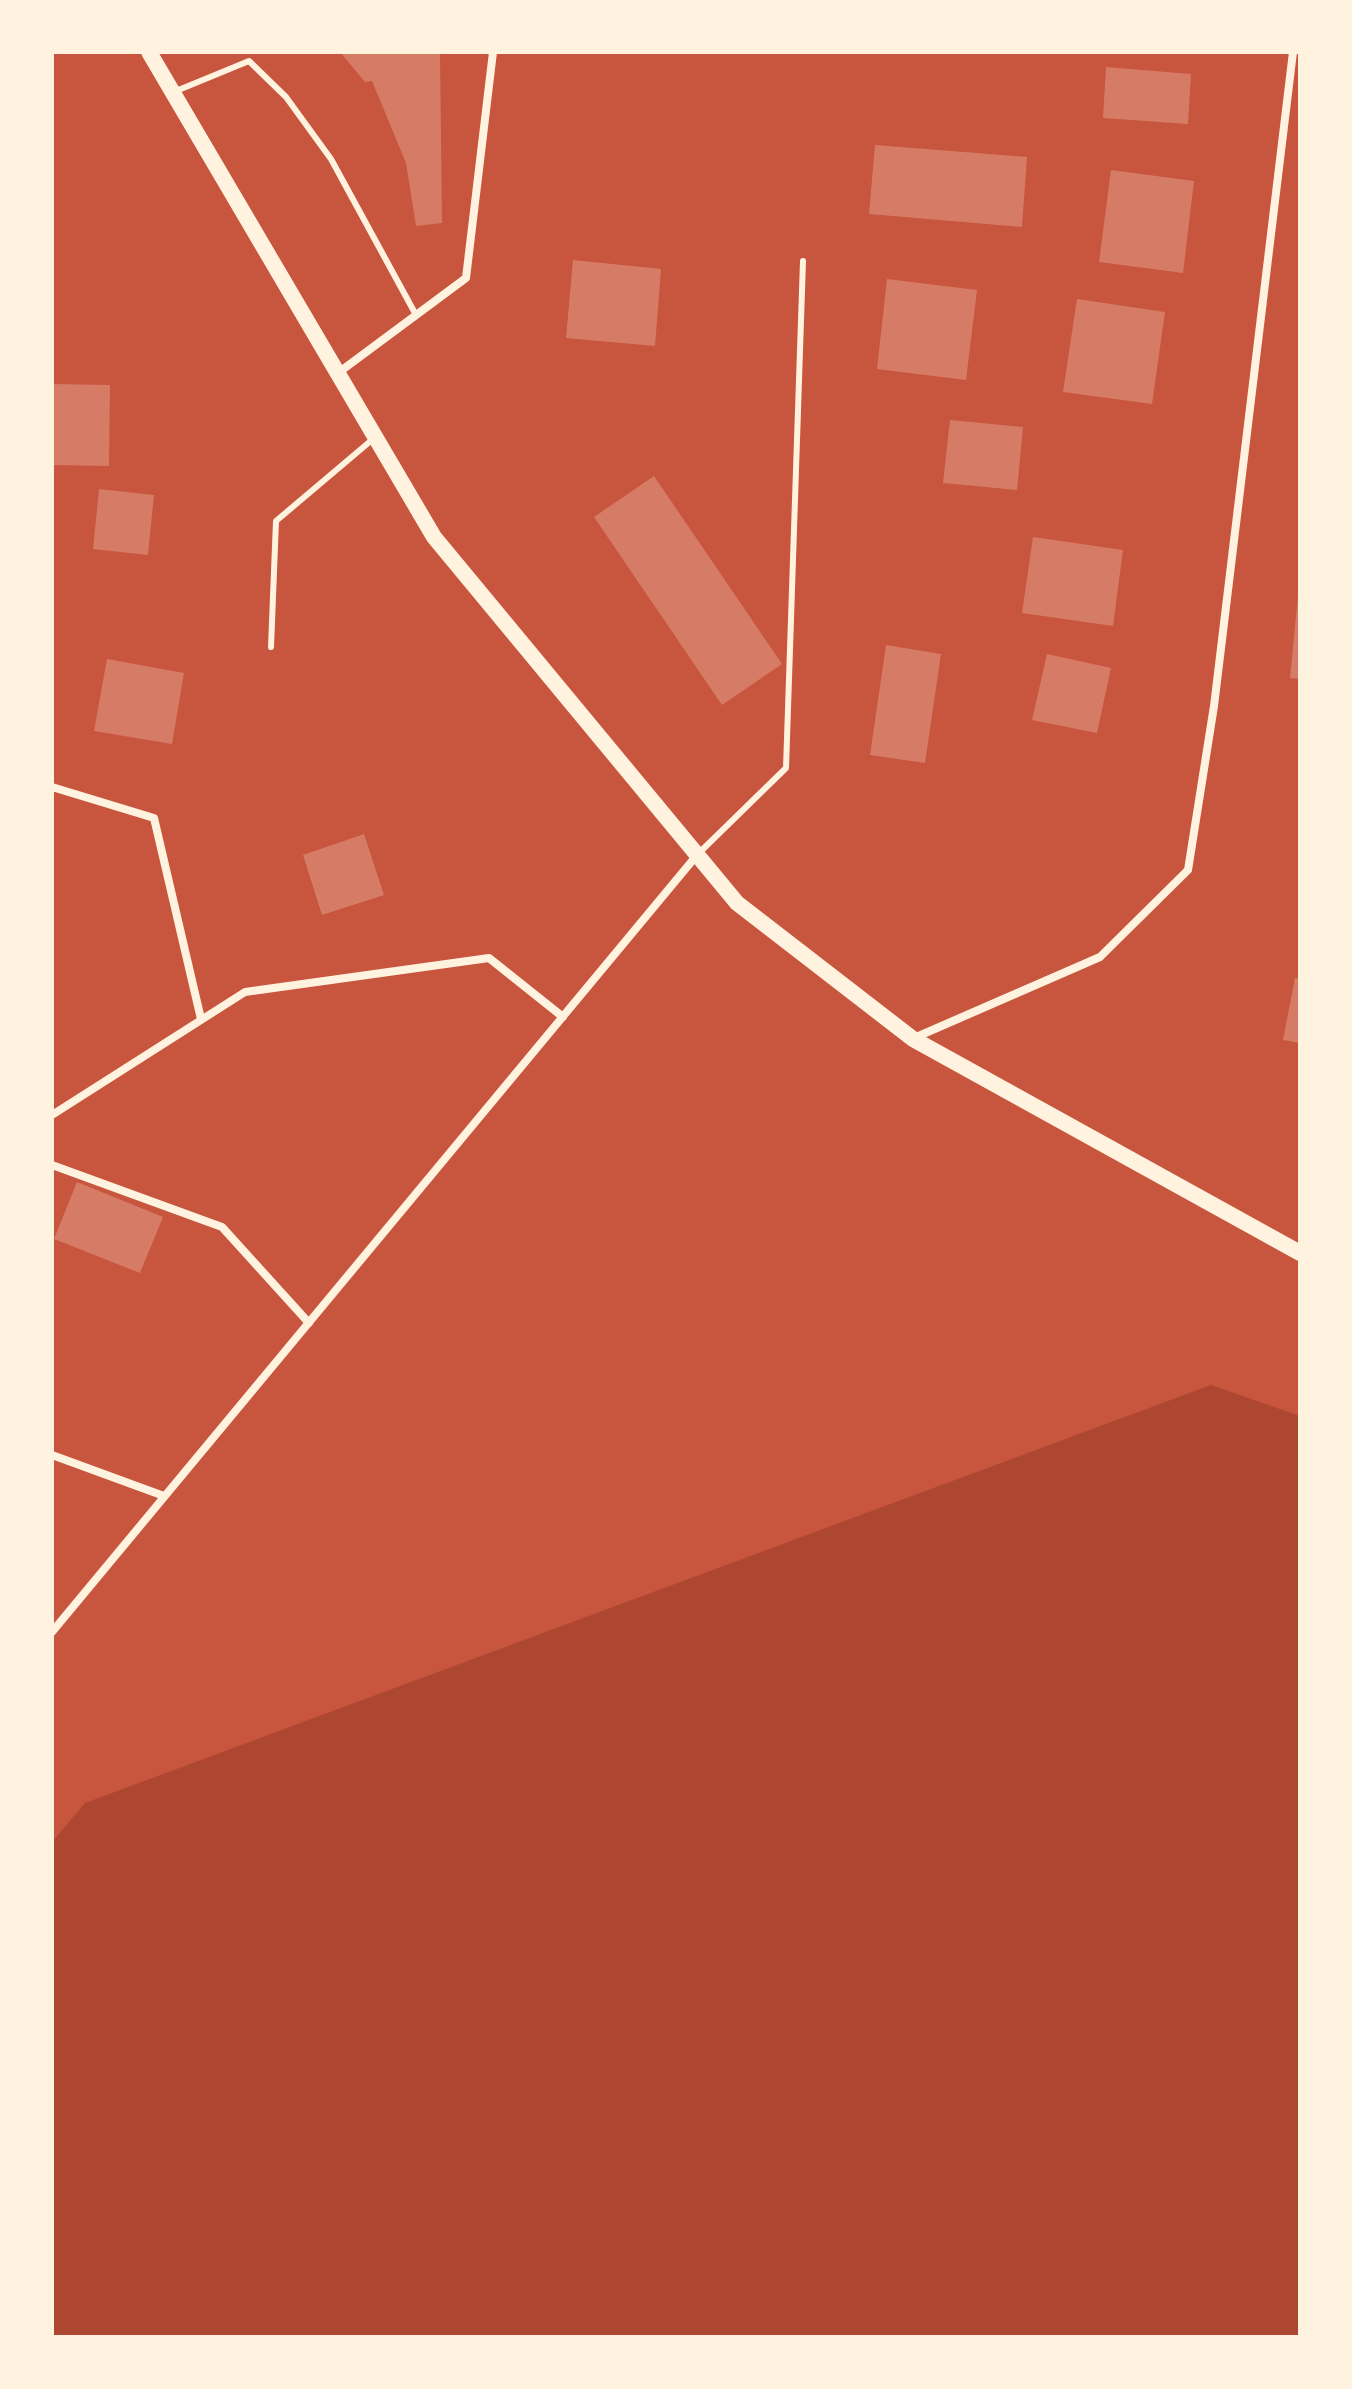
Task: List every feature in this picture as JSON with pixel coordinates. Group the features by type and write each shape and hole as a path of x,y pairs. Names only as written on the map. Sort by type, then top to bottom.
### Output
{"main road":[{"path":"149,52 434,537 737,903 913,1039 1300,1253"}],"street":[{"path":"338,373 466,278 493,52"},
{"path":"913,1039 1100,957 1188,870 1214,706 1293,52"},
{"path":"52,787 154,818 201,1019"},
{"path":"52,1632 698,855"},
{"path":"52,1115 245,992 489,958 563,1017"},
{"path":"52,1165 222,1227 309,1323"},
{"path":"52,1455 164,1496"}],"lane":[{"path":"173,93 249,61 286,97 331,159 416,315"},
{"path":"698,855 786,768 803,261"},
{"path":"271,647 276,521 375,437"}],"shaded area":[{"path":"1211,1385 1300,1416 1300,2337 52,2337 52,1842 85,1803"}],"building":[{"path":"340,52 440,52 442,223 416,226 406,163 372,81 365,82"},
{"path":"1106,67 1191,74 1188,124 1103,118"},
{"path":"875,145 1027,157 1022,227 869,214"},
{"path":"1111,170 1194,181 1183,273 1099,262"},
{"path":"573,260 661,269 655,346 566,338"},
{"path":"887,279 977,290 966,380 877,369"},
{"path":"1077,299 1165,312 1152,404 1063,392"},
{"path":"52,384 110,385 109,466 52,465"},
{"path":"950,420 1023,427 1017,490 943,483"},
{"path":"654,476 782,664 722,705 594,517"},
{"path":"99,489 154,495 148,555 93,549"},
{"path":"1033,537 1123,550 1113,626 1022,613"},
{"path":"1300,596 1300,679 1290,678"},
{"path":"886,645 941,654 925,763 870,755"},
{"path":"1047,654 1111,668 1097,733 1032,720"},
{"path":"107,659 184,673 172,744 94,731"},
{"path":"364,834 384,895 322,915 303,855"},
{"path":"1295,978 1300,979 1300,1043 1283,1040"},
{"path":"77,1182 163,1217 140,1273 54,1239"}]}
